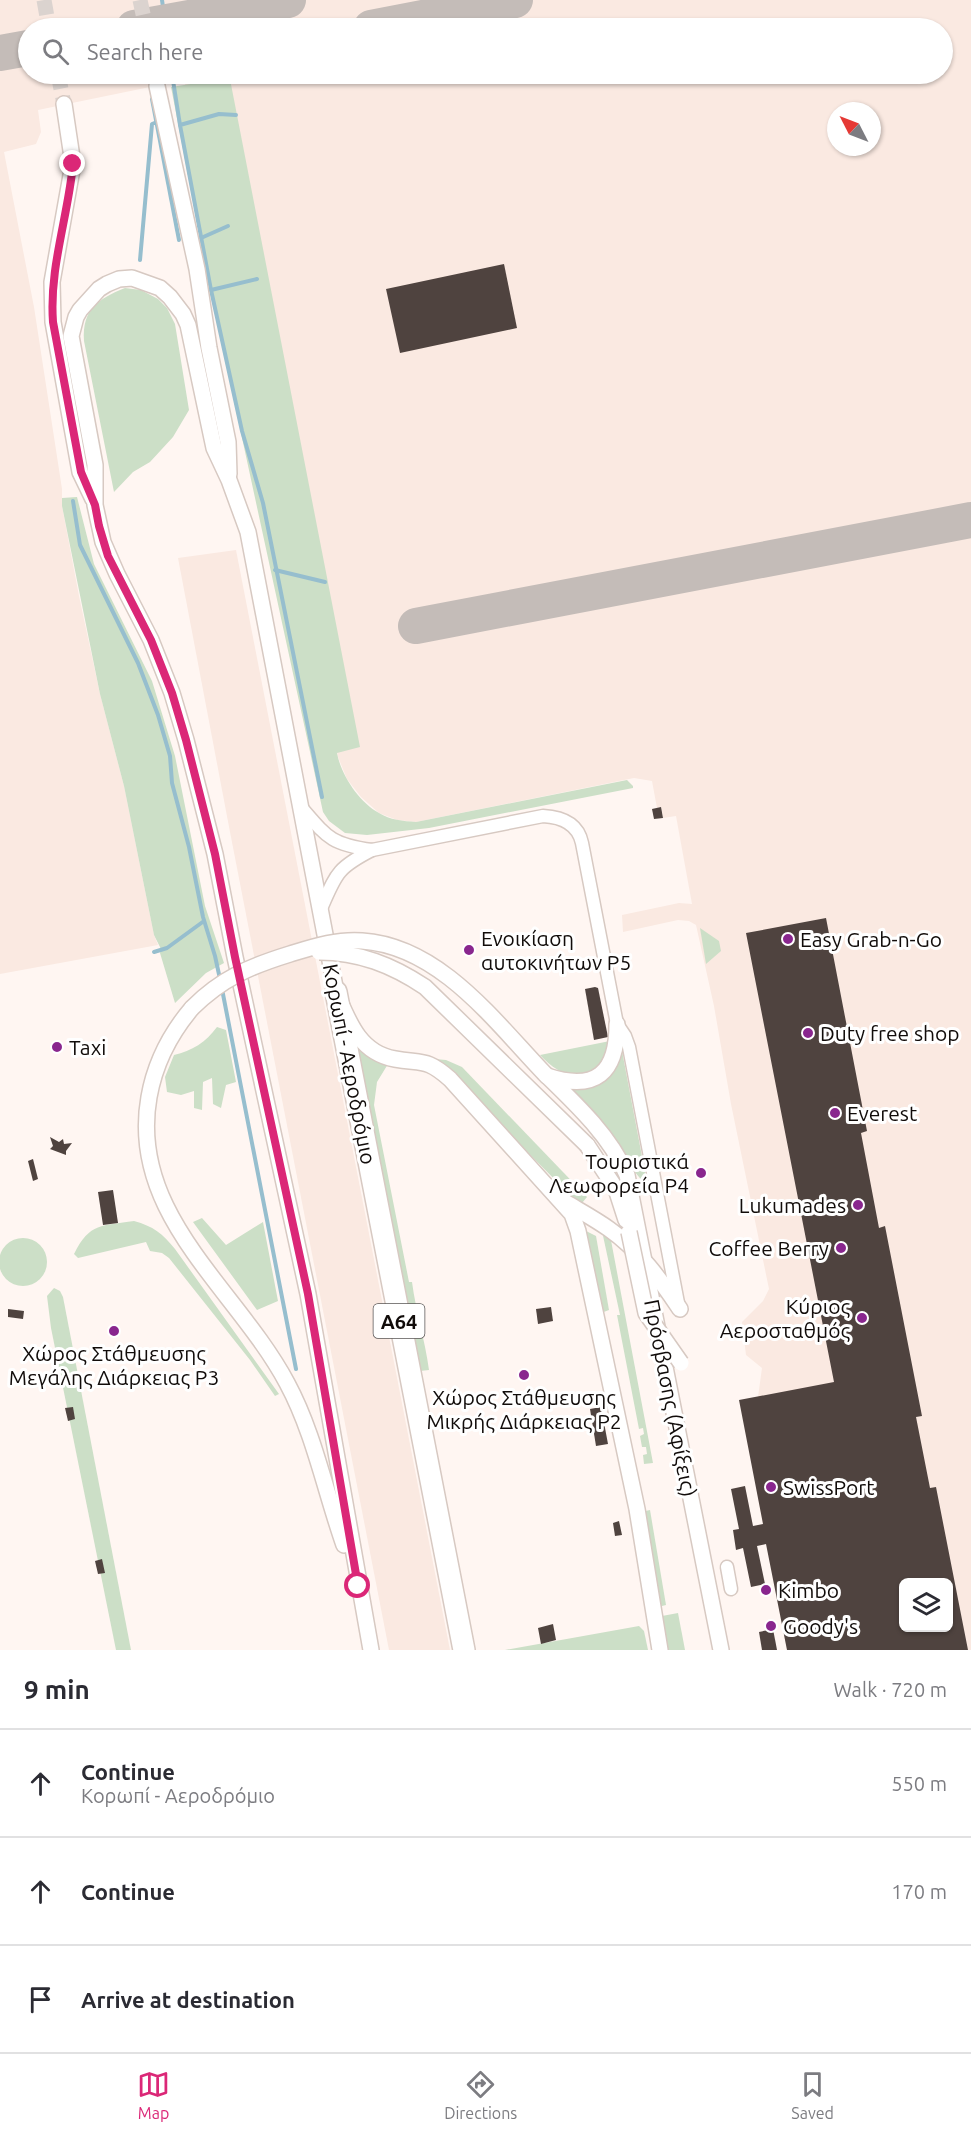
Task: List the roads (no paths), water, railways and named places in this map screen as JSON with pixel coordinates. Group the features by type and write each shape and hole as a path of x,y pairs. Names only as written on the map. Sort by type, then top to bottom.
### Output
{"highway":[{"name":"Κορωπί - Αεροδρόμιο","path":"336,992 464,1650"}],"street":[{"path":"157,86 197,269 209,348 228,442 229,480"},
{"path":"64,104 73,164 51,298 53,322 81,472 95,505 108,556 151,640 172,693 215,854 308,1294 371,1650"},
{"path":"95,505 96,465 71,336 76,316 86,302 99,289 119,279 132,278 160,288 183,314 188,325 214,448 229,480"},
{"name":"Κορωπί - Αεροδρόμιο","path":"229,480 248,532 336,992"},
{"path":"300,806 334,841 345,846 372,850"},
{"name":"Πρόσβασης (Αφίξεις)","path":"372,850 543,816 554,816 574,826 581,838 617,1024 629,1047 680,1309"},
{"path":"320,911 341,869 348,862 372,850"},
{"name":"Πρόσβασης (Αφίξεις)","path":"286,955 338,942 361,941 407,952 437,969 470,996 591,1122 613,1149 627,1175 721,1650"},
{"path":"358,1586 327,1497 314,1447 287,1382 262,1343 192,1250 154,1179 148,1155 146,1131 151,1083 170,1038 192,1008 220,984 240,971 263,961 286,955 327,952 359,956 405,973 425,987 587,1144 616,1189 623,1204 646,1313 712,1650"},
{"path":"336,992 351,1027 364,1044 394,1059 413,1060 438,1068 572,1214 578,1232 637,1509 660,1650"},
{"path":"546,1075 571,1082 592,1079 601,1073 609,1066 617,1045 617,1024"},
{"path":"558,1197 608,1228 644,1258 680,1309"},
{"path":"646,1313 681,1363"},
{"path":"727,1567 731,1589"}],"waterway":[{"path":"162,0 165,18"},
{"path":"174,84 180,125"},
{"path":"152,99 179,240"},
{"path":"236,115 219,114 180,125 211,290 242,431 263,503 322,797"},
{"path":"140,260 152,124 157,122"},
{"path":"201,238 228,226"},
{"path":"211,290 257,279"},
{"path":"73,501 80,545 138,663 158,715 170,756 172,783 189,847 203,917 220,979"},
{"path":"275,570 325,582"},
{"path":"154,952 167,948 204,921"},
{"path":"222,989 296,1369"}],"tunnel":[{"path":"44,0 47,18"},
{"path":"140,0 144,18"},
{"path":"60,84 64,104"}],"place":[{"name":"Easy Grab-n-Go","path":"788,939"},
{"name":"Ενοικίαση αυτοκινήτων P5","path":"469,950"},
{"name":"Duty free shop","path":"808,1033"},
{"name":"Taxi","path":"57,1047"},
{"name":"Everest","path":"835,1113"},
{"name":"Τουριστικά Λεωφορεία P4","path":"701,1173"},
{"name":"Lukumades","path":"858,1205"},
{"name":"Coffee Berry","path":"841,1248"},
{"name":"Κύριος Αεροσταθμός","path":"862,1318"},
{"name":"Χώρος Στάθμευσης Μεγάλης Διάρκειας P3","path":"114,1331"},
{"name":"Χώρος Στάθμευσης Μικρής Διάρκειας P2","path":"524,1375"},
{"name":"SwissPort","path":"771,1487"},
{"name":"Kimbo","path":"766,1590"},
{"name":"Goody's","path":"771,1626"}]}
